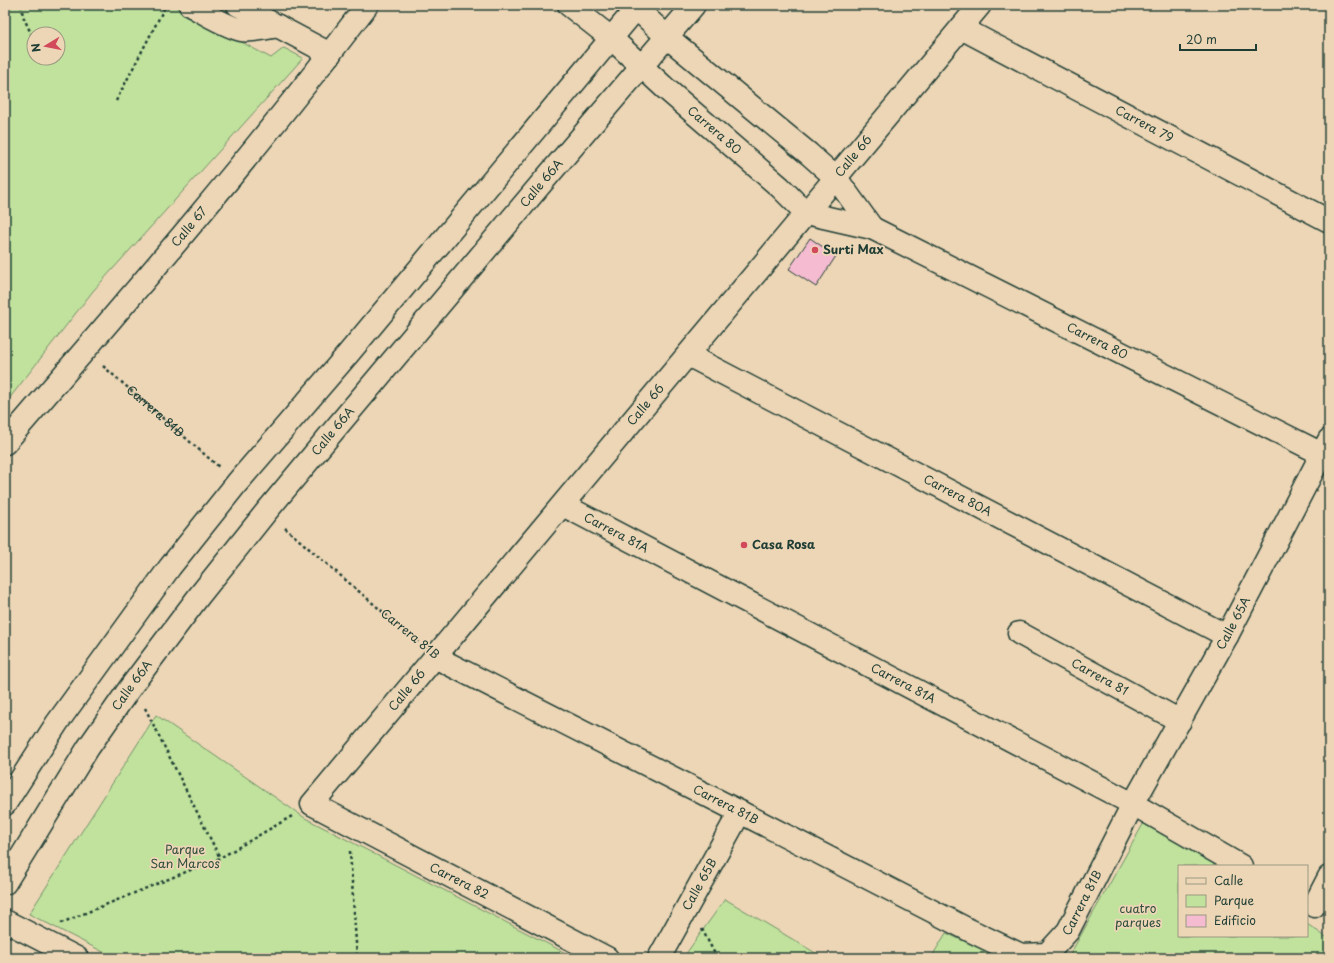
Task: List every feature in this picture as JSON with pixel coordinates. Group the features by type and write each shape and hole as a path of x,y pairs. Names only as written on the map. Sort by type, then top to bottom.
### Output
{"street":[{"path":"190,5 213,18 242,30 263,29 278,26"},
{"path":"238,5 330,54"},
{"name":"Calle 67","path":"5,443 191,224 330,54 367,5"},
{"name":"Carrera 80","path":"570,5 611,38 665,88 780,187 806,213 872,228 1325,447"},
{"name":"Calle 66A","path":"5,883 88,748 132,685 199,596 335,429 694,5"},
{"name":"Calle 66","path":"312,804 980,5"},
{"path":"5,804 58,723 180,555 237,483 348,354 636,6"},
{"name":"Carrera 80","path":"636,6 668,36 836,178 872,228"},
{"name":"Carrera 79","path":"961,28 1329,221"},
{"name":"Carrera 80A","path":"688,355 1227,636"},
{"name":"Calle 65A","path":"1133,804 1227,636 1325,447"},
{"name":"Carrera 81A","path":"563,505 1133,804 1239,865"},
{"name":"Carrera 81","path":"1019,633 1180,721"},
{"name":"Carrera 81B","path":"435,657 969,930 1021,955 1047,954 1068,931 1133,804"},
{"name":"Carrera 82","path":"312,804 607,958"},
{"name":"Calle 65B","path":"659,958 740,812"},
{"path":"1317,908 1329,877"},
{"path":"5,921 77,958"}],"path":[{"path":"21,5 23,16 28,26"},
{"path":"116,101 166,5"},
{"name":"Carrera 81B","path":"85,350 219,467"},
{"name":"Carrera 81B","path":"280,524 435,657"},
{"path":"143,706 220,858"},
{"path":"32,935 220,858 312,804"},
{"path":"348,823 357,958"}],"green space":[{"path":"5,5 173,5 271,58 284,48 303,58 93,291 5,404"},
{"name":"Parque San Marcos","path":"156,715 305,818 575,958 115,958 29,914"},
{"name":"cuatro parques","path":"1146,819 1216,865 1178,865 1178,937 1308,937 1308,925 1329,939 1329,958 1068,958"},
{"path":"725,899 824,958 683,958"},
{"path":"946,933 1001,958 931,958"}],"building":[{"path":"810,238 836,256 816,287 789,269"}],"place":[{"name":"Surti Max","path":"815,250"},
{"name":"Casa Rosa","path":"744,545"}]}
